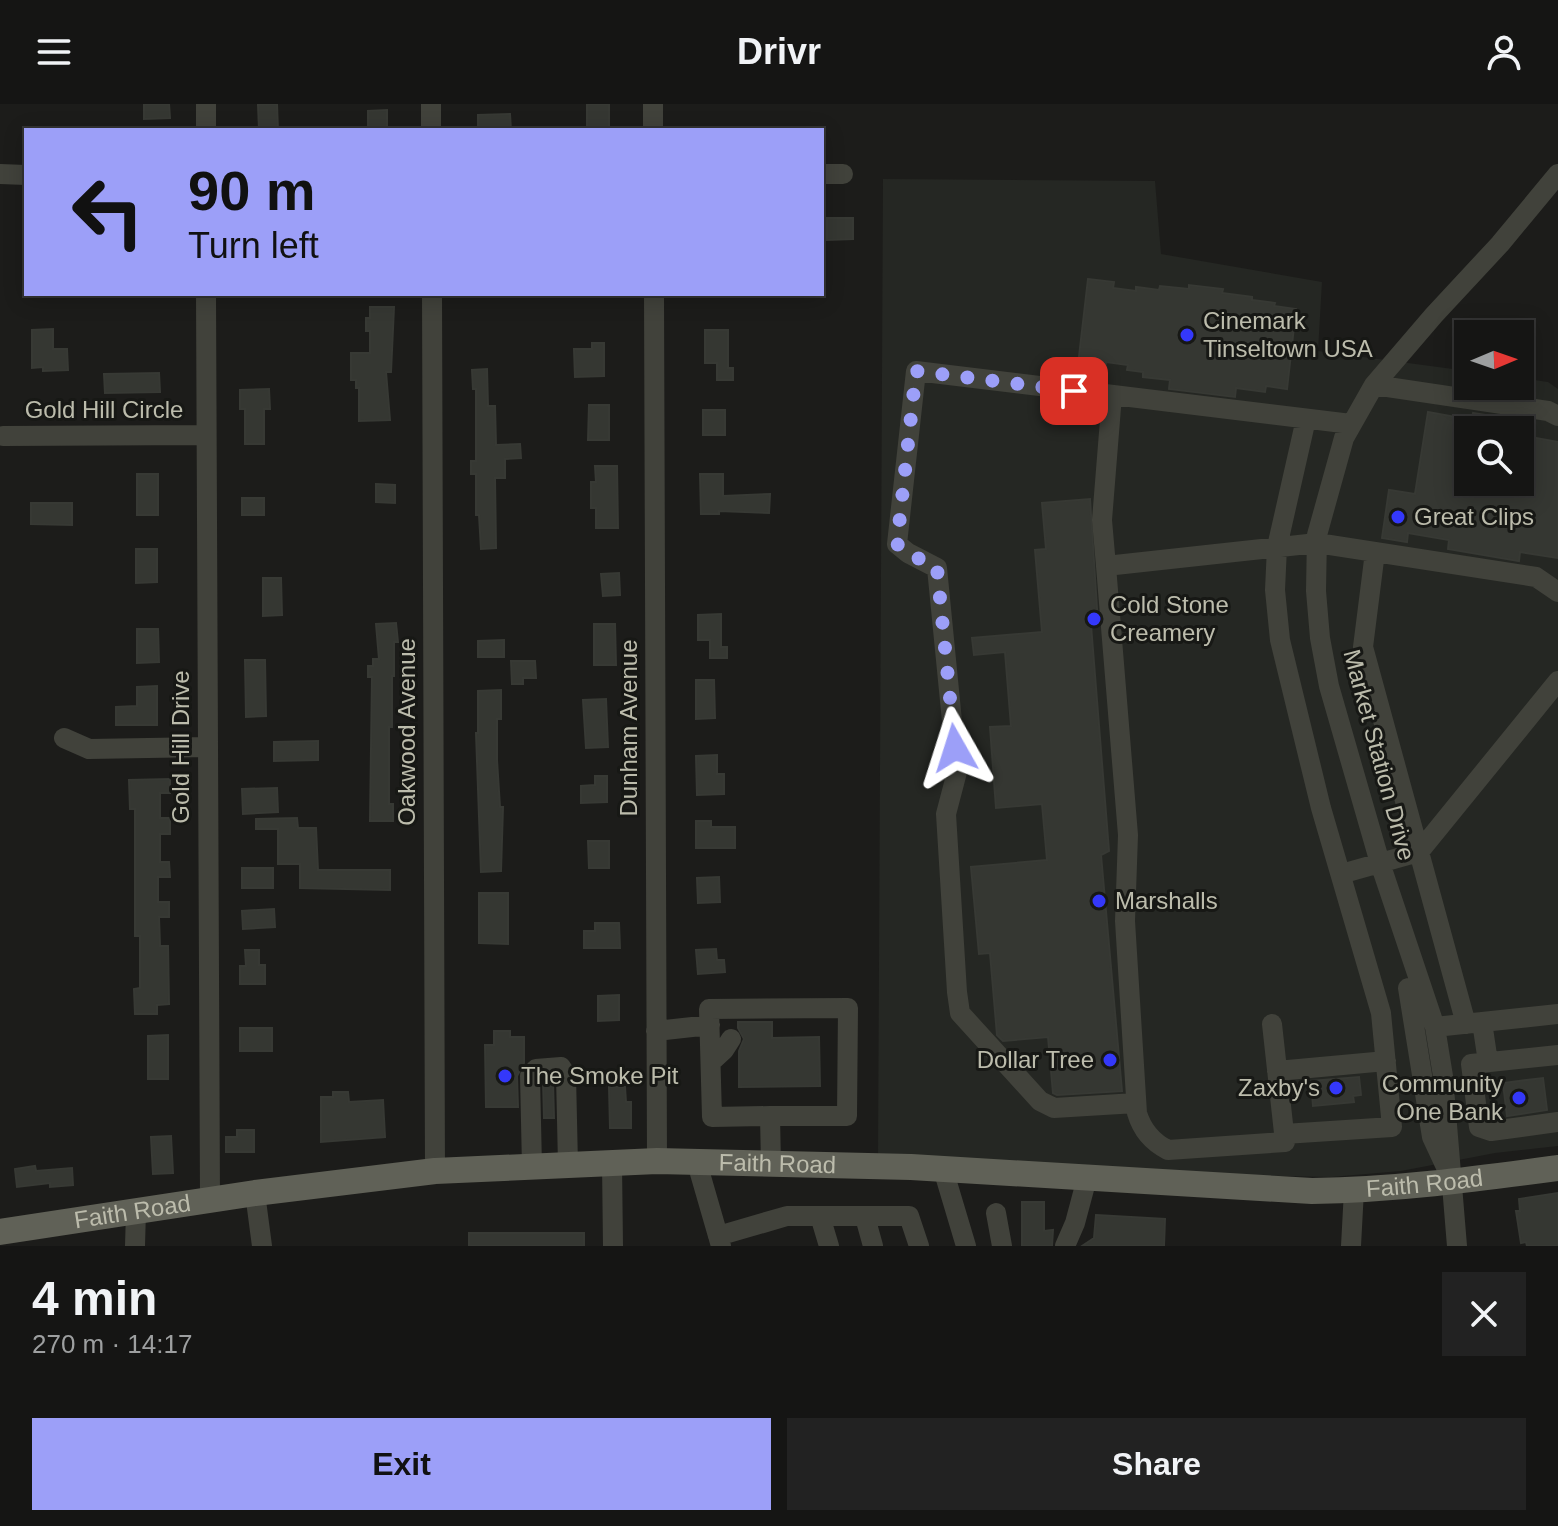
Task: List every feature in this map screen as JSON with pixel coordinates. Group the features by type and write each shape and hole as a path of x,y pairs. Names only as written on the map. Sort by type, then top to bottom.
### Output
{"main road":[{"name":"Faith Road","path":"0,1232 210,1199 435,1171 657,1161 943,1169 1248,1188 1354,1190 1453,1182 1558,1168"}],"street":[{"path":"206,104 206,128"},
{"path":"431,104 431,128"},
{"path":"653,104 653,128"},
{"path":"0,174 24,175"},
{"path":"824,174 843,174"},
{"name":"Market Station Drive","path":"1457,1246 1443,1076 1435,1027 1380,863 1327,674 1316,591 1317,543 1328,487 1344,438 1374,385 1558,174"},
{"name":"Gold Hill Drive","path":"206,296 210,1199"},
{"name":"Oakwood Avenue","path":"432,296 435,1171"},
{"name":"Dunham Avenue","path":"654,296 657,1161"},
{"path":"1136,1103 1054,1108 1040,1101 960,1013 946,814 957,772 937,568 897,544 916,371 1351,424"},
{"path":"1374,385 1548,411 1558,416"},
{"path":"1112,395 1102,520 1128,835 1125,921 1136,1103 1140,1125 1157,1145 1168,1150 1285,1142 1272,1024"},
{"path":"1284,1134 1392,1127 1381,1013 1318,796 1280,640 1275,590 1277,547 1306,419"},
{"name":"Gold Hill Circle","path":"3,436 205,435"},
{"path":"1106,566 1317,543 1536,577 1558,592"},
{"path":"1375,552 1363,647 1419,852 1488,1062"},
{"path":"1341,874 1419,852 1558,681"},
{"path":"64,738 89,749 207,747"},
{"name":"Market Station Drive","path":"1409,948 1408,989 1432,1137 1453,1182"},
{"path":"656,1031 848,1008 847,1116 712,1117 711,1062 724,1025"},
{"path":"1435,1027 1558,1015"},
{"path":"1558,1055 1471,1064 1479,1127 1491,1131 1558,1122"},
{"path":"1277,1071 1386,1061"},
{"path":"532,1167 530,1076 536,1069 561,1067 566,1075 568,1165"},
{"path":"770,1116 771,1165"},
{"path":"612,1163 619,1243"},
{"path":"697,1163 719,1241 787,1216 909,1216 919,1246"},
{"path":"943,1169 966,1246"},
{"path":"1065,1246 1075,1223 1087,1178"},
{"path":"1351,1246 1354,1190"},
{"path":"255,1193 262,1246"},
{"path":"135,1246 136,1211"},
{"path":"996,1213 1002,1246"},
{"path":"820,1216 827,1246"},
{"path":"865,1217 873,1246"}],"shaded area":[{"path":"883,179 1155,181 1161,254 1322,282 1318,351 1454,369 1454,400 1534,400 1534,380 1548,382 1558,389 1558,1146 1495,1153 1401,1171 1331,1177 1126,1173 878,1158"}],"building":[{"path":"144,104 169,104 170,118 144,119"},
{"path":"277,104 278,128 259,128 258,105"},
{"path":"587,104 609,104 609,128 587,128"},
{"path":"387,110 387,128 368,128 368,111"},
{"path":"510,114 511,128 478,128 478,115"},
{"path":"827,218 853,218 853,239 827,240"},
{"name":"Cinemark Tinseltown USA","path":"1088,279 1114,282 1113,288 1136,291 1136,287 1159,290 1160,286 1189,289 1189,285 1223,289 1222,293 1252,297 1252,300 1275,303 1274,306 1296,309 1287,389 1266,386 1265,392 1236,388 1235,397 1169,389 1170,380 1143,377 1143,372 1127,370 1128,365 1106,362 1105,368 1078,365"},
{"path":"370,307 394,307 391,372 386,372 390,420 359,421 359,388 356,388 356,380 351,380 351,353 370,353 370,331 366,331 366,318 370,318"},
{"path":"53,329 53,349 67,349 68,370 32,368 32,330"},
{"path":"705,330 728,330 728,368 733,368 733,380 717,380 717,363 705,363"},
{"path":"592,343 604,343 604,376 575,377 574,349 592,349"},
{"path":"487,369 488,406 495,406 496,445 520,444 521,458 505,459 505,478 495,478 496,548 481,549 479,515 476,515 476,474 471,474 471,461 476,461 476,389 473,389 472,370"},
{"path":"159,373 160,392 105,393 104,374"},
{"path":"269,389 270,409 264,409 264,444 245,444 245,409 240,409 240,390"},
{"path":"589,405 609,405 609,440 588,440"},
{"path":"703,410 725,410 725,435 703,435"},
{"path":"1428,412 1454,417 1454,496 1534,496 1534,438 1558,442 1558,558 1520,552 1519,561 1448,549 1449,540 1408,533 1407,542 1382,538 1389,490 1415,494"},
{"path":"595,466 617,466 618,528 596,528 596,508 591,508 591,482 596,482"},
{"path":"137,474 158,474 158,515 137,515"},
{"path":"700,474 723,474 723,496 770,494 769,513 719,511 719,514 701,514"},
{"path":"376,484 395,485 395,503 376,502"},
{"path":"242,498 264,498 264,515 242,515"},
{"path":"1090,499 1098,624 1091,625 1109,851 1101,855 1122,1091 1057,1095 1053,1093 1048,1037 1003,1041 997,1035 990,953 979,954 971,867 1047,860 1042,804 996,808 990,727 1011,726 1005,652 974,655 972,638 1042,632 1035,550 1046,549 1042,503"},
{"path":"31,503 72,503 72,525 31,524"},
{"path":"136,549 157,549 157,582 136,583"},
{"path":"619,573 620,595 603,596 601,574"},
{"path":"263,578 281,578 282,615 263,616"},
{"path":"721,614 721,647 727,647 727,658 710,658 710,640 698,640 698,615"},
{"path":"396,623 398,642 394,642 392,727 389,727 389,804 393,804 393,821 370,821 372,677 368,677 368,666 373,666 373,659 379,659 376,624"},
{"path":"594,624 615,624 616,665 594,665"},
{"path":"137,629 158,629 159,662 137,663"},
{"path":"504,640 504,657 478,657 478,641"},
{"path":"245,660 265,660 266,716 246,717"},
{"path":"511,661 535,661 536,678 523,678 523,684 512,684"},
{"path":"696,680 714,680 715,718 696,719"},
{"path":"157,686 157,725 116,725 116,707 137,706 137,687"},
{"path":"501,690 497,760 500,807 503,807 501,871 481,872 476,733 478,691"},
{"path":"606,699 608,747 586,748 583,700"},
{"path":"318,741 318,760 274,761 274,742"},
{"path":"717,755 717,774 724,774 724,794 697,795 696,756"},
{"path":"595,776 607,776 607,802 581,803 581,786 595,785"},
{"path":"170,779 170,793 160,793 160,818 170,818 170,834 160,834 160,862 169,862 170,877 158,877 158,902 169,902 169,917 159,917 160,946 168,946 169,1004 157,1005 157,1014 135,1014 134,989 140,988 140,936 135,936 135,809 130,809 129,780"},
{"path":"277,788 278,812 243,814 242,789"},
{"path":"297,818 298,828 316,828 318,870 390,870 390,890 300,888 300,864 278,864 278,829 256,829 256,819"},
{"path":"696,821 711,821 711,827 735,827 735,848 696,848"},
{"path":"588,841 609,841 609,868 589,868"},
{"path":"242,868 273,868 273,888 242,888"},
{"path":"719,877 720,902 698,903 697,878"},
{"path":"479,893 508,893 508,944 479,943"},
{"path":"274,909 275,927 243,929 242,911"},
{"path":"595,923 619,923 620,948 584,948 584,931 595,931"},
{"path":"716,949 717,960 724,960 725,972 698,974 696,950"},
{"path":"245,950 259,950 259,965 265,965 265,984 240,984 240,966 246,966"},
{"path":"619,995 619,1020 598,1021 598,996"},
{"path":"738,1022 772,1022 772,1038 819,1037 820,1086 739,1087 739,1051 744,1039"},
{"path":"240,1028 272,1028 272,1051 240,1051"},
{"name":"The Smoke Pit","path":"494,1031 510,1031 510,1037 524,1037 524,1063 517,1076 518,1107 486,1107 485,1045 494,1045"},
{"path":"168,1035 168,1079 148,1079 148,1036"},
{"path":"1359,1077 1361,1095 1353,1096 1354,1102 1313,1106 1311,1081"},
{"path":"1543,1078 1547,1110 1507,1116 1503,1083"},
{"path":"543,1081 553,1081 554,1118 544,1118"},
{"path":"609,1087 625,1087 626,1102 631,1102 631,1128 610,1128"},
{"path":"333,1092 348,1092 349,1102 383,1100 385,1137 321,1142 321,1097 333,1097"},
{"path":"237,1130 254,1130 254,1152 226,1152 226,1137 237,1137"},
{"path":"171,1136 173,1173 153,1174 151,1137"},
{"path":"35,1166 36,1171 72,1168 73,1185 50,1187 50,1183 17,1187 15,1169"},
{"path":"1558,1193 1558,1246 1527,1246 1526,1242 1521,1243 1516,1211 1520,1211 1519,1199"},
{"path":"1022,1202 1044,1202 1044,1231 1053,1230 1052,1246 1022,1246"},
{"path":"1096,1215 1165,1219 1164,1246 1082,1246 1094,1238"},
{"path":"469,1233 584,1233 584,1246 469,1246"}],"place":[{"name":"Cinemark Tinseltown USA","path":"1187,335"},
{"name":"Great Clips","path":"1398,517"},
{"name":"Cold Stone Creamery","path":"1094,619"},
{"name":"Marshalls","path":"1099,901"},
{"name":"Dollar Tree","path":"1110,1060"},
{"name":"The Smoke Pit","path":"505,1076"},
{"name":"Zaxby's","path":"1336,1088"},
{"name":"Community One Bank","path":"1519,1098"}],"route":[{"path":"955,748 937,568 897,544 916,371 1074,391"}]}
